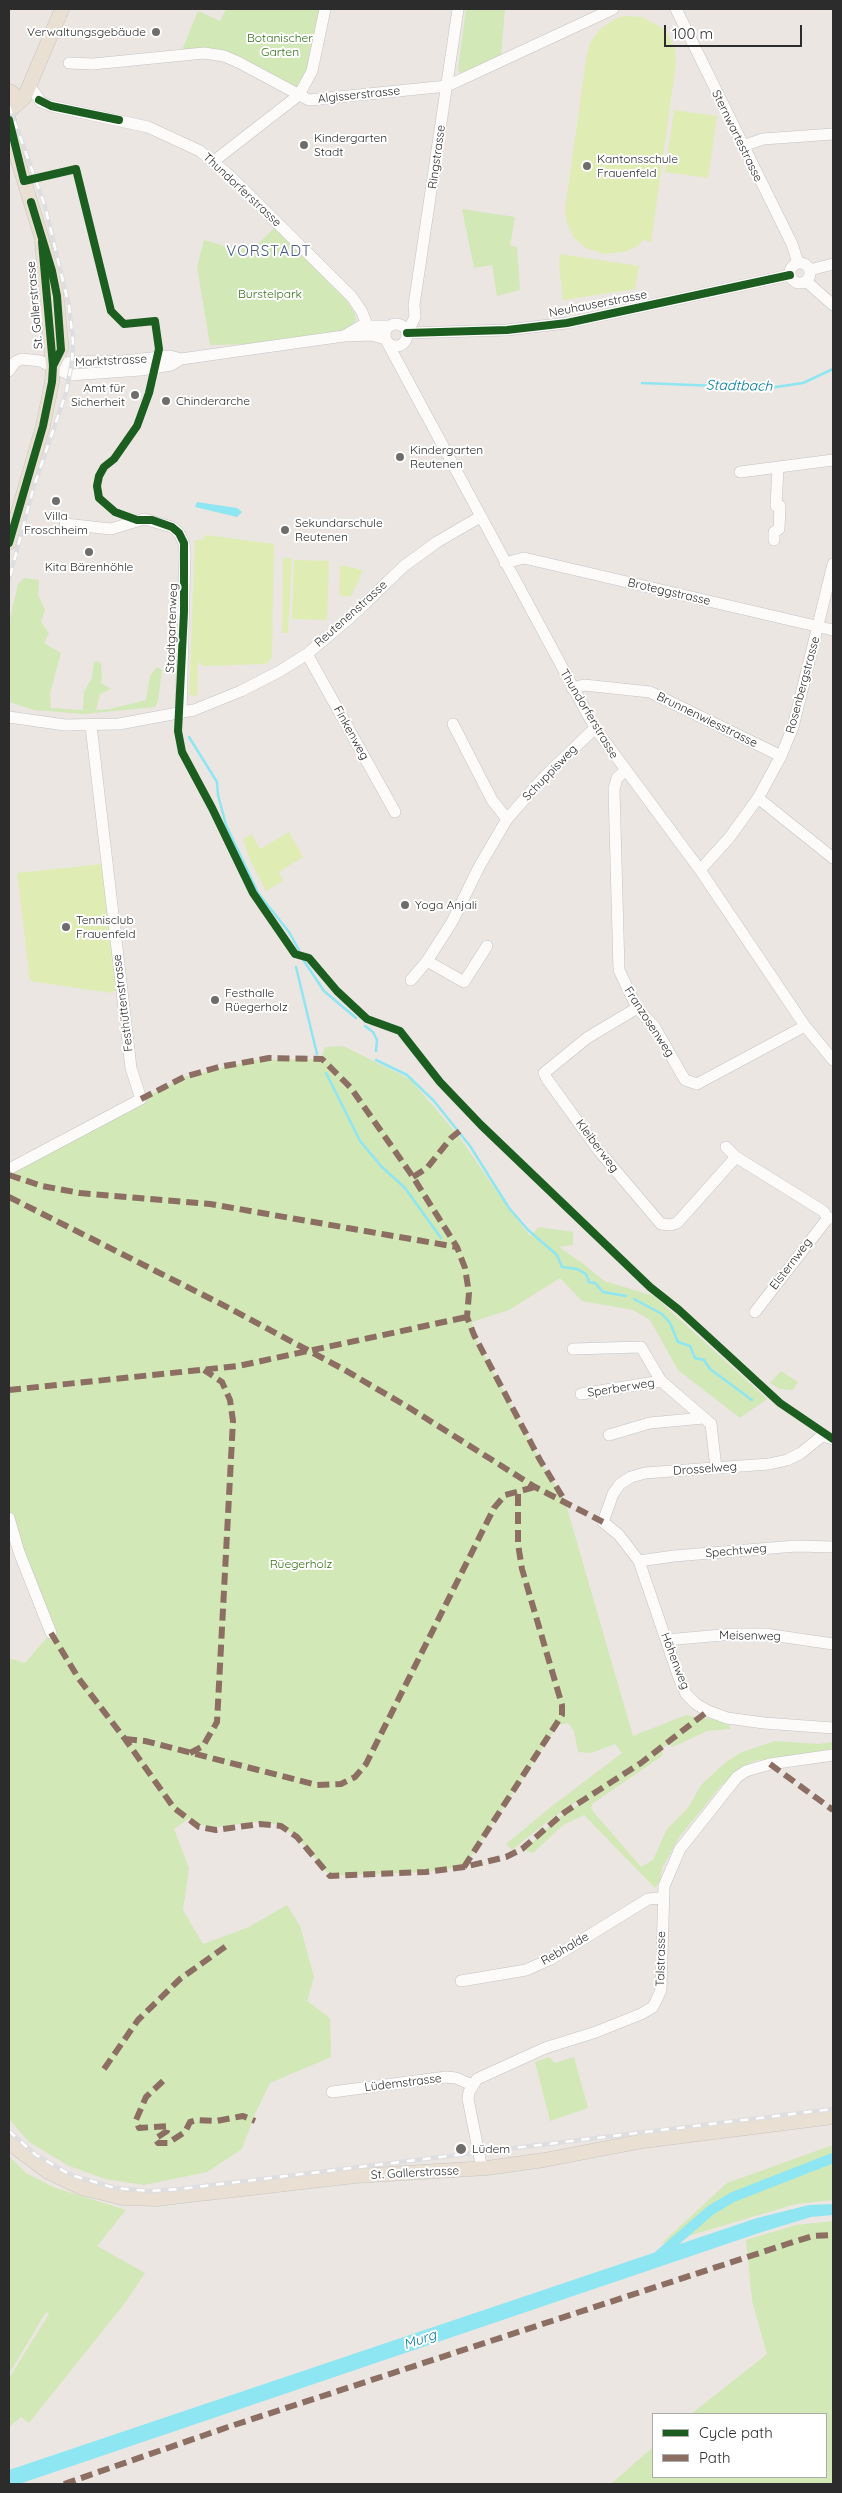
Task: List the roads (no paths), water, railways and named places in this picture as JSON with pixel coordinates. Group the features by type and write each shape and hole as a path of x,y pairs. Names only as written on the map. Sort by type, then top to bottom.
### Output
{"main road":[{"path":"12,108 24,98 62,9"},
{"path":"12,108 16,97 10,92 29,85"},
{"name":"St. Gallerstrasse","path":"9,120 42,242 54,276 60,323 61,350 53,366 43,426 9,543"},
{"name":"St. Gallerstrasse","path":"9,2143 29,2160 67,2182 100,2194 141,2199 180,2198 355,2176 482,2169 544,2160 643,2141 833,2117"}],"street":[{"path":"214,161 299,95 312,71 325,9"},
{"name":"Ringstrasse","path":"405,338 414,317 414,305 458,9"},
{"name":"Algisserstrasse","path":"69,63 93,64 204,53 224,56 309,100 447,86 613,9"},
{"name":"Sternwartestrasse","path":"676,9 792,244 798,263"},
{"name":"Thundorferstrasse","path":"29,85 41,102 51,106 119,120 160,131 200,151 214,161 352,297 369,330"},
{"path":"743,146 763,139 833,134"},
{"path":"833,264 808,276 796,283 790,275 792,268 798,263 805,264 808,276 833,304"},
{"name":"Neuhauserstrasse","path":"405,338 426,332 507,330 567,323 790,275"},
{"path":"405,338 393,346 387,340 386,332 414,305"},
{"path":"414,317 426,332"},
{"path":"393,325 403,327 405,338 402,368"},
{"name":"Marktstrasse","path":"9,372 15,362 22,358 40,361 70,375 171,365 181,358 344,336 393,325"},
{"name":"Marktstrasse","path":"369,330 387,340"},
{"name":"Thundorferstrasse","path":"387,340 480,517 595,728 700,870 805,1026 833,1060"},
{"path":"740,472 833,460"},
{"path":"774,540 774,532 779,529 780,506 776,506 778,468"},
{"name":"Reutenenstrasse","path":"9,716 56,725 91,726 128,723 181,713 242,692 307,654 351,617 404,566 437,542 480,517"},
{"name":"Stadtgartenweg","path":"65,524 111,530 137,520 152,520 172,526 184,543 181,713"},
{"name":"Broteggstrasse","path":"505,563 524,558 833,630"},
{"name":"Rosenbergstrasse","path":"700,870 729,838 758,798 781,756 793,728 833,564"},
{"name":"Finkenweg","path":"307,654 395,812"},
{"name":"Brunnenwiesstrasse","path":"572,688 584,685 650,692 781,756"},
{"path":"453,724 492,800 507,819"},
{"name":"Festhüttenstrasse","path":"9,1169 141,1099 131,1068 91,726"},
{"name":"Schuppisweg","path":"411,980 427,961 452,922 507,819 544,777 595,728"},
{"name":"Franzosenweg","path":"625,771 617,778 614,789 617,958 619,970 638,1008 654,1026 685,1080 696,1084 805,1026"},
{"path":"758,798 832,855"},
{"path":"427,961 464,982 487,946"},
{"name":"Kleiberweg","path":"638,1008 587,1038 544,1074 599,1151 661,1224 670,1225 677,1223 736,1157"},
{"path":"726,1147 736,1157 831,1218"},
{"name":"Elsternweg","path":"755,1312 824,1221 831,1218"},
{"name":"Sperberweg","path":"573,1348 642,1348 661,1381 710,1424 713,1434 716,1468"},
{"name":"Sperberweg","path":"581,1394 661,1381"},
{"path":"609,1435 650,1423 703,1418"},
{"name":"Drosselweg","path":"603,1522 613,1494 620,1484 631,1477 645,1473 769,1464 787,1460 801,1453 816,1438 830,1437"},
{"path":"9,1518 19,1552 51,1633"},
{"name":"Höhenweg","path":"603,1522 619,1535 639,1561 686,1694 696,1704 727,1718 764,1723 833,1728"},
{"name":"Spechtweg","path":"639,1561 796,1546 833,1546"},
{"name":"Meisenweg","path":"666,1640 733,1634 765,1634 833,1644"},
{"name":"Talstrasse","path":"472,2085 485,2074 545,2048 596,2032 641,2014 653,2007 661,1990 664,1962 662,1898 667,1874 680,1848 737,1777 746,1771 770,1764 833,1755"},
{"name":"Rebhalde","path":"461,1981 526,1970 551,1959 648,1899 662,1898"},
{"name":"Lüdemstrasse","path":"332,2092 446,2077 456,2078 472,2085"},
{"path":"472,2085 468,2099 482,2169"}],"water":[{"path":"197,502 237,508 242,512 237,517 195,507"},
{"name":"Murg","path":"833,2204 833,2215 811,2217 762,2232 19,2484 9,2484 9,2470 757,2218 809,2205"}],"waterway":[{"name":"Stadtbach","path":"642,383 769,388 803,383 833,369"},
{"path":"189,737 217,782 218,795 226,825 258,893 289,932 299,950"},
{"path":"302,958 324,991 356,1018"},
{"path":"296,967 317,1054"},
{"path":"365,1026 373,1032 377,1040 376,1051"},
{"path":"376,1060 407,1075 434,1101 470,1146 509,1208 528,1230 557,1255 562,1267 577,1269 586,1274 589,1282 595,1283 603,1292 626,1296"},
{"path":"326,1073 360,1141 381,1166 405,1188 441,1238"},
{"path":"634,1299 662,1314 670,1323 678,1342 690,1346 695,1358 704,1360 710,1369 752,1400"},
{"path":"658,2256 711,2210 733,2197 833,2158"}],"railway":[{"path":"9,106 45,206 69,306 73,341 72,362 66,393 34,486 9,580"},
{"path":"9,2131 36,2155 71,2175 115,2188 149,2191 180,2189 833,2109"}],"place":[{"name":"Verwaltungsgebäude","path":"156,32"},
{"name":"Kindergarten Stadt","path":"304,145"},
{"name":"Kantonsschule Frauenfeld","path":"587,166"},
{"name":"Amt für Sicherheit","path":"135,395"},
{"name":"Chinderarche","path":"166,401"},
{"name":"Kindergarten Reutenen","path":"400,457"},
{"name":"Villa Froschheim","path":"56,501"},
{"name":"Sekundarschule Reutenen","path":"285,530"},
{"name":"Kita Bärenhöhle","path":"89,552"},
{"name":"Yoga Anjali","path":"405,905"},
{"name":"Tennisclub Frauenfeld","path":"66,927"},
{"name":"Festhalle Rüegerholz","path":"215,1000"},
{"name":"Lüdem","path":"461,2149"}],"district":[{"name":"VORSTADT","path":"269,251"}],"park label":[{"name":"Botanischer Garten","path":"280,45"},
{"name":"Burstelpark","path":"270,294"},
{"name":"Rüegerholz","path":"301,1564"}]}
